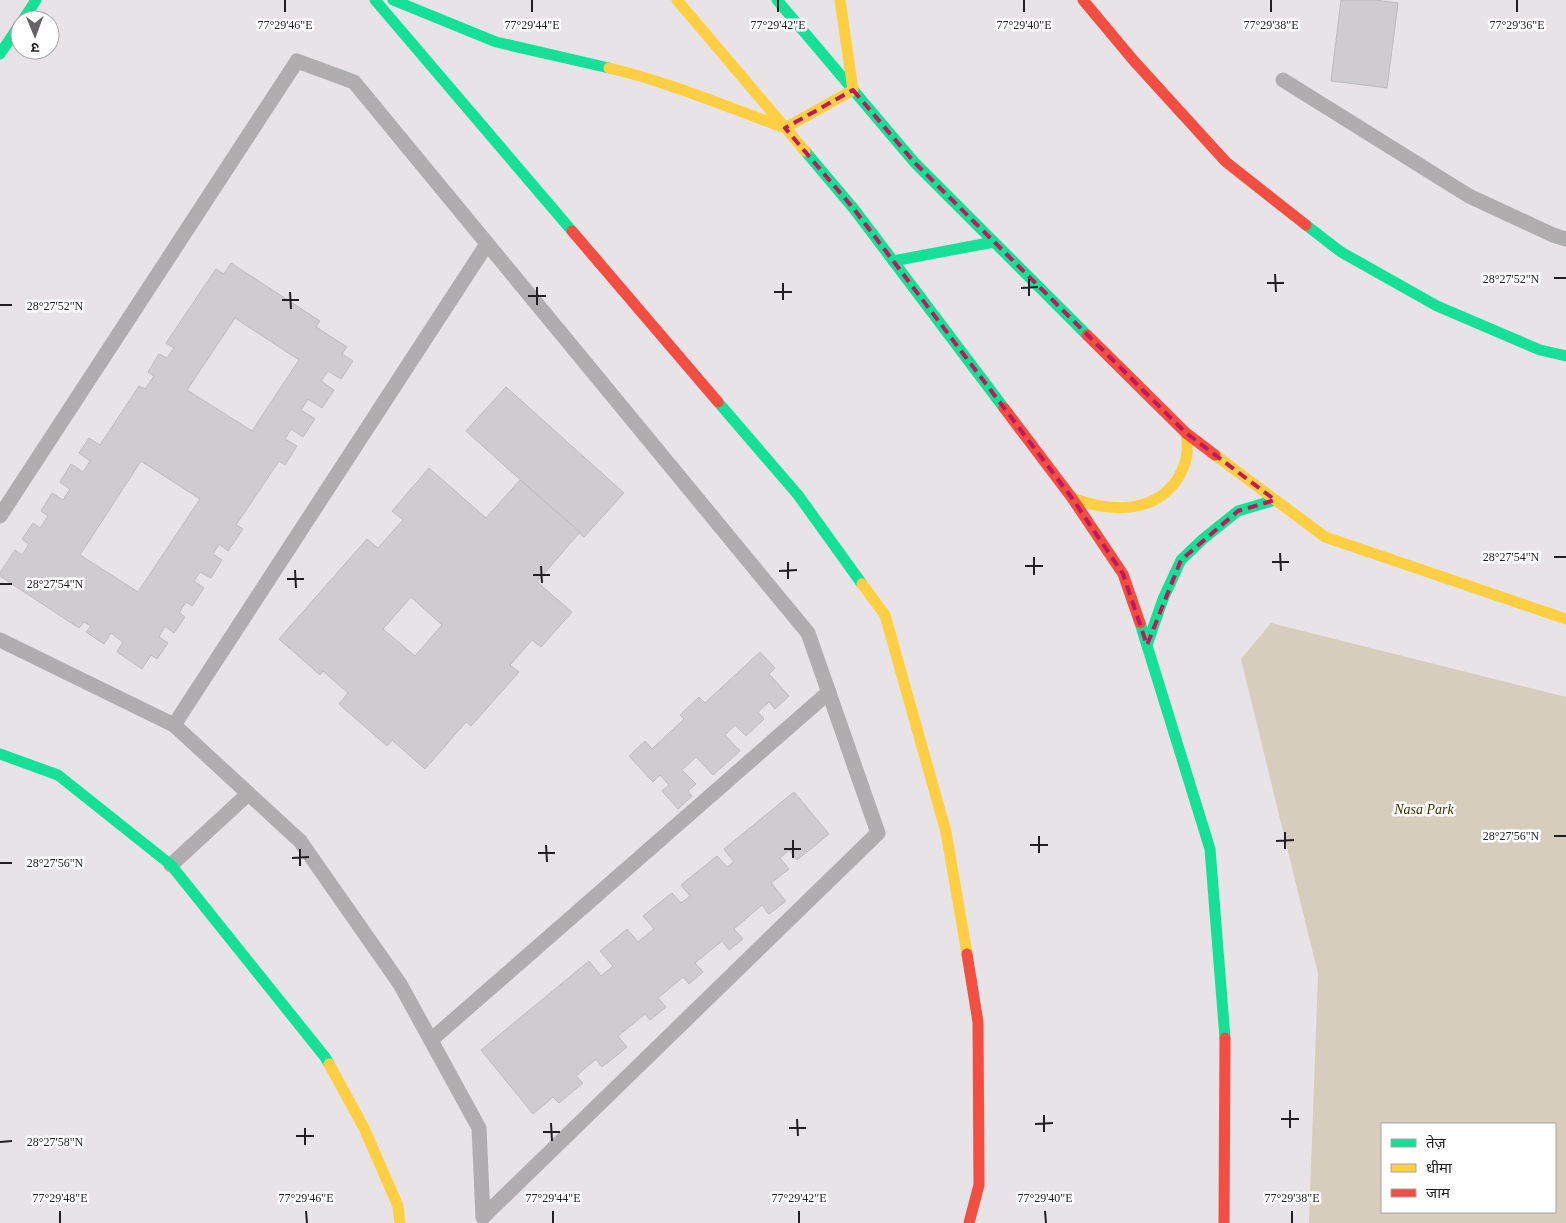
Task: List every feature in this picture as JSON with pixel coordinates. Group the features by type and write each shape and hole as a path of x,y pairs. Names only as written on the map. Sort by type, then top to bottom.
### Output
{"street":[{"path":"375,0 798,495 885,615 946,832 978,1022 979,1185 968,1223"},
{"path":"393,0 496,42 631,73 685,90 786,128"},
{"path":"677,0 854,209 1072,498 1123,574 1147,645 1210,850 1225,1034 1224,1223"},
{"path":"776,0 915,163 1186,433 1325,537 1566,619"},
{"path":"840,0 853,90"},
{"path":"1083,0 1134,61 1226,162 1341,252 1437,306 1540,350 1566,356"},
{"path":"0,54 10,39"},
{"path":"786,128 853,90"},
{"path":"893,262 994,242"},
{"path":"1072,498 1083,503 1121,507 1135,507 1156,500 1167,492 1182,470 1188,452 1186,433"},
{"path":"1147,645 1163,600 1181,560 1203,538 1238,511 1275,500"},
{"path":"0,754 58,775 171,865 325,1057 364,1128 398,1206 400,1223"}],"lane":[{"path":"0,516 297,61 354,82 808,633 878,833 483,1217 479,1128 400,984 300,841 174,725 0,640"},
{"path":"1283,80 1468,196 1553,235 1566,239"},
{"path":"174,725 487,244"},
{"path":"431,1040 829,692"},
{"path":"171,865 248,794"}],"highlighted area":[{"path":"853,90 915,163 1186,433 1275,500 1238,511 1181,560 1147,645 1123,574 1072,498 854,209 785,128"}],"green space":[{"name":"Nasa Park","path":"1271,623 1566,697 1566,1223 1309,1223 1318,974 1241,659"}],"building":[{"path":"1341,0 1375,0 1398,3 1387,88 1331,81"},
{"path":"231,263 320,321 316,327 347,347 342,354 353,361 341,379 328,371 321,381 334,390 322,408 308,399 301,410 315,419 303,437 291,429 285,439 297,446 285,465 279,461 236,525 243,529 228,551 219,544 213,554 222,560 211,578 200,572 194,581 204,588 192,606 186,602 179,613 185,617 174,633 165,626 159,637 168,643 157,659 151,655 142,669 117,652 123,642 111,633 104,644 86,632 91,626 84,622 79,628 0,576 0,573 15,550 22,555 29,544 22,539 33,523 40,528 48,516 41,511 52,493 63,500 70,489 60,482 71,464 83,472 90,461 79,453 89,438 100,445 139,386 145,389 154,376 148,372 159,354 167,358 174,348 166,343 216,269 224,274","holes":["235,318 299,360 252,431 187,390","141,461 200,499 138,592 80,555"]},
{"path":"506,387 624,493 584,537 466,431"},
{"path":"429,468 486,518 520,480 580,532 537,582 572,612 541,647 532,640 510,665 519,672 471,726 466,722 425,769 392,740 387,746 339,704 348,693 323,671 320,675 279,639 367,539 378,548 403,520 392,511","holes":["411,597 442,625 415,656 383,629"]},
{"path":"760,652 775,668 769,674 789,696 775,709 769,702 758,712 764,719 746,736 735,725 725,735 740,751 713,775 696,757 682,770 696,784 688,791 692,796 678,809 662,791 669,785 660,775 653,782 629,756 645,741 652,749 684,719 680,715 699,697 705,703"},
{"path":"794,792 829,834 797,860 789,850 780,858 789,869 771,883 786,901 769,914 762,905 734,929 743,939 729,950 722,941 695,963 703,972 689,984 683,977 658,998 666,1007 650,1020 645,1014 618,1036 627,1047 602,1067 596,1059 576,1076 583,1083 559,1103 553,1097 533,1114 481,1050 589,961 601,976 613,966 600,951 627,929 638,942 654,929 643,916 672,893 681,903 690,896 681,885 717,856 727,867 734,862 724,849"}],"traffic: fast":[{"path":"30,10 36,0"},
{"path":"375,0 572,231"},
{"path":"393,0 496,42 609,68"},
{"path":"777,0 915,163 1087,335"},
{"path":"0,54 10,39"},
{"path":"805,151 854,209 1004,408"},
{"path":"1306,225 1341,252 1437,306 1540,350 1566,356"},
{"path":"893,261 994,242"},
{"path":"718,402 798,495 862,584"},
{"path":"1147,645 1163,599 1181,560 1203,539 1238,511 1275,500"},
{"path":"1140,623 1210,849 1225,1038"},
{"path":"0,754 58,775 171,865 329,1064"}],"traffic: slow":[{"path":"677,0 805,151"},
{"path":"609,68 676,88 785,128 853,90 840,0"},
{"path":"1072,498 1086,503 1115,508 1130,507 1157,499 1168,490 1181,472 1187,456 1186,433"},
{"path":"1215,455 1325,537 1566,619"},
{"path":"862,584 885,615 946,832 967,954"},
{"path":"329,1064 364,1128 398,1206 400,1223"}],"traffic: jam":[{"path":"1083,0 1134,61 1226,162 1306,225"},
{"path":"572,231 718,402"},
{"path":"1087,335 1186,433 1215,455"},
{"path":"1004,408 1072,498 1123,574 1140,623"},
{"path":"967,954 978,1022 979,1185 969,1223"},
{"path":"1224,1223 1225,1038"}]}
